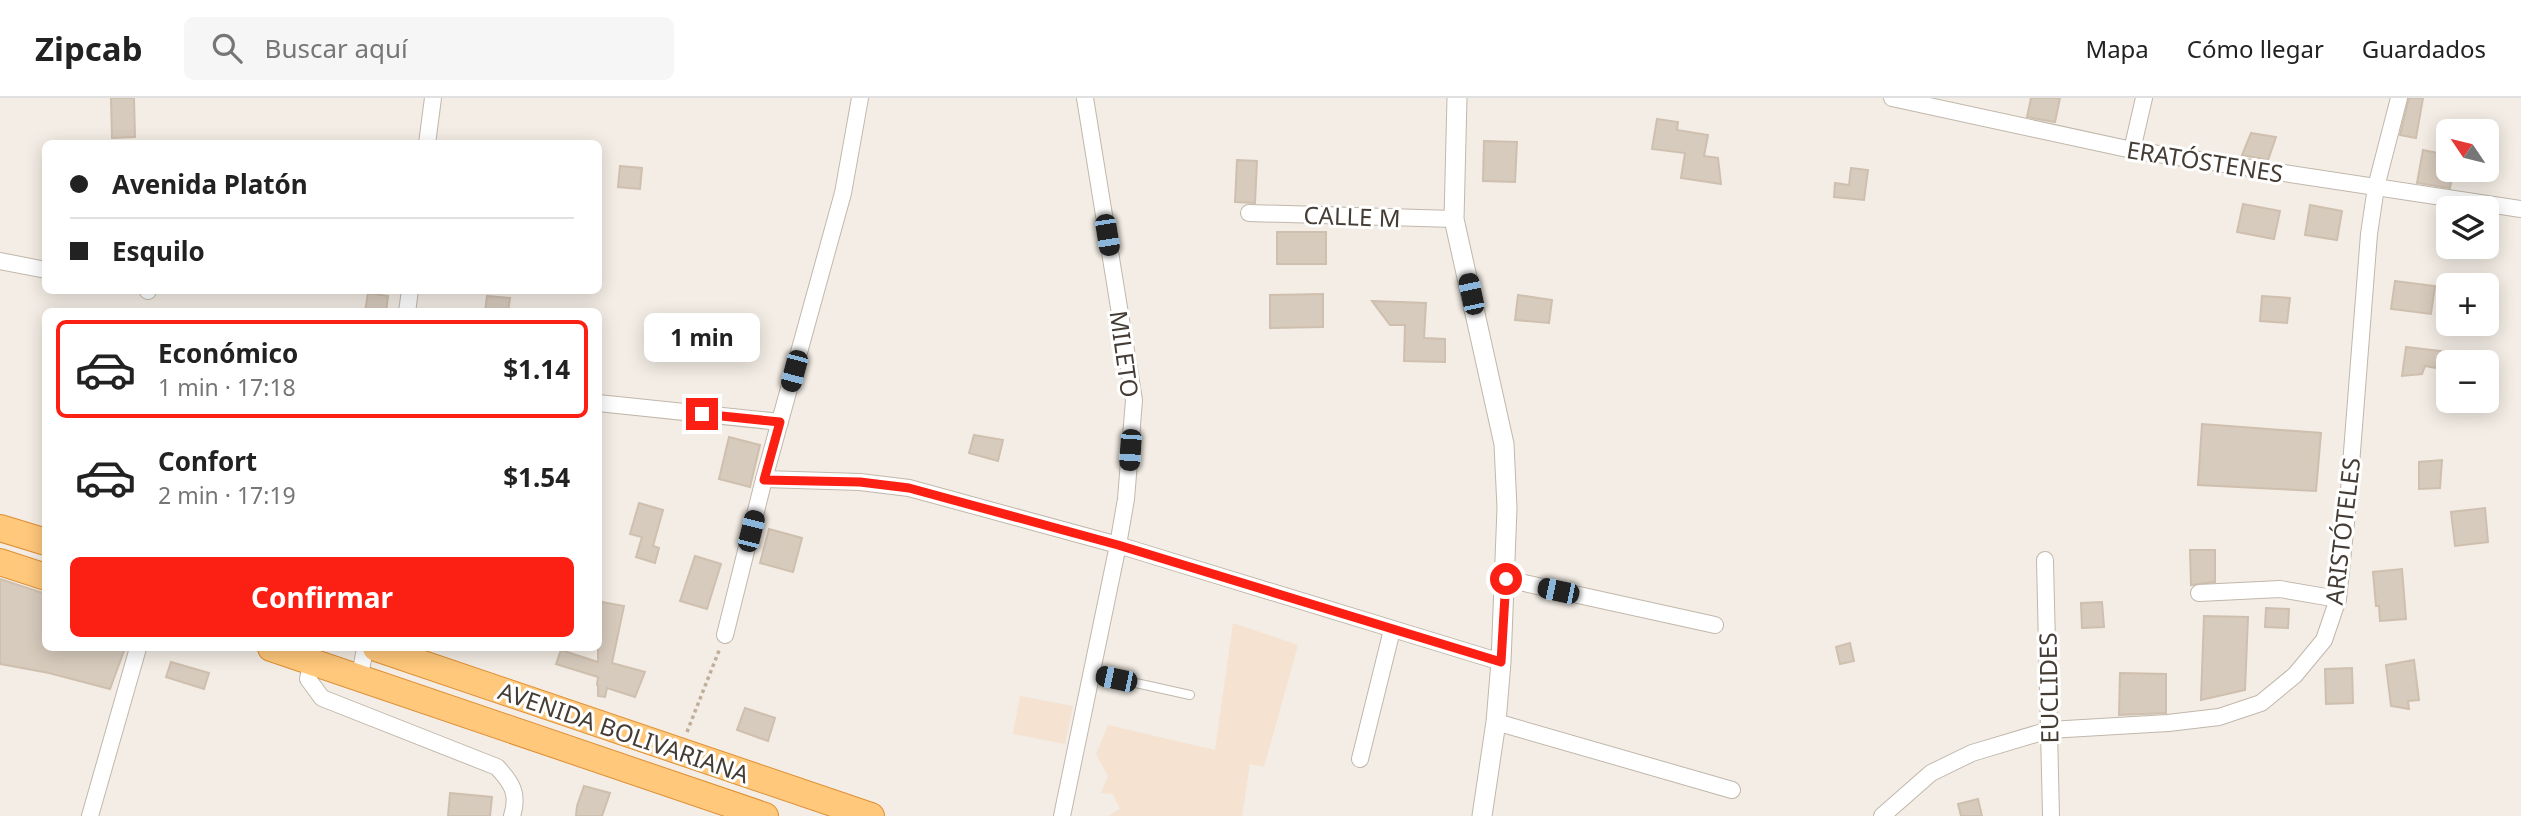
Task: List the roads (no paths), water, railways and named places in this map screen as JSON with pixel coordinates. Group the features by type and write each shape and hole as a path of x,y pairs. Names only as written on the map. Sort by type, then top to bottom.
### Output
{"highway":[{"path":"0,528 42,541"},
{"path":"0,562 42,576"},
{"name":"AVENIDA BOLIVARIANA","path":"280,651 765,816"},
{"name":"AVENIDA BOLIVARIANA","path":"385,651 871,816"}],"street":[{"path":"428,140 433,98"},
{"path":"725,635 764,480 843,192 860,98"},
{"name":"MILETO","path":"1062,816 1126,499 1134,400 1085,98"},
{"path":"1457,98 1454,219 1504,444 1507,508 1501,662 1496,722 1482,816"},
{"name":"ERATÓSTENES","path":"1892,98 2132,150 2521,209"},
{"path":"2132,150 2144,98"},
{"name":"ARISTÓTELES","path":"1882,816 1931,774 1972,753 2049,730 2219,717 2261,703 2295,675 2324,640 2338,599 2369,234 2376,187 2399,98"},
{"name":"CALLE M","path":"1249,213 1454,219"},
{"path":"0,261 42,269"},
{"path":"602,403 780,422"},
{"path":"764,480 860,482 909,488 1118,545 1501,662"},
{"name":"EUCLIDES","path":"2045,560 2051,816"},
{"path":"1506,579 1715,625"},
{"path":"2199,593 2280,589 2338,599"},
{"path":"1360,759 1392,630"},
{"path":"90,816 137,651"},
{"path":"360,676 364,651"},
{"path":"312,661 309,679 322,698 497,767 513,783 512,816"},
{"path":"1496,722 1732,790"}],"lane":[{"path":"1091,673 1190,695"}]}
